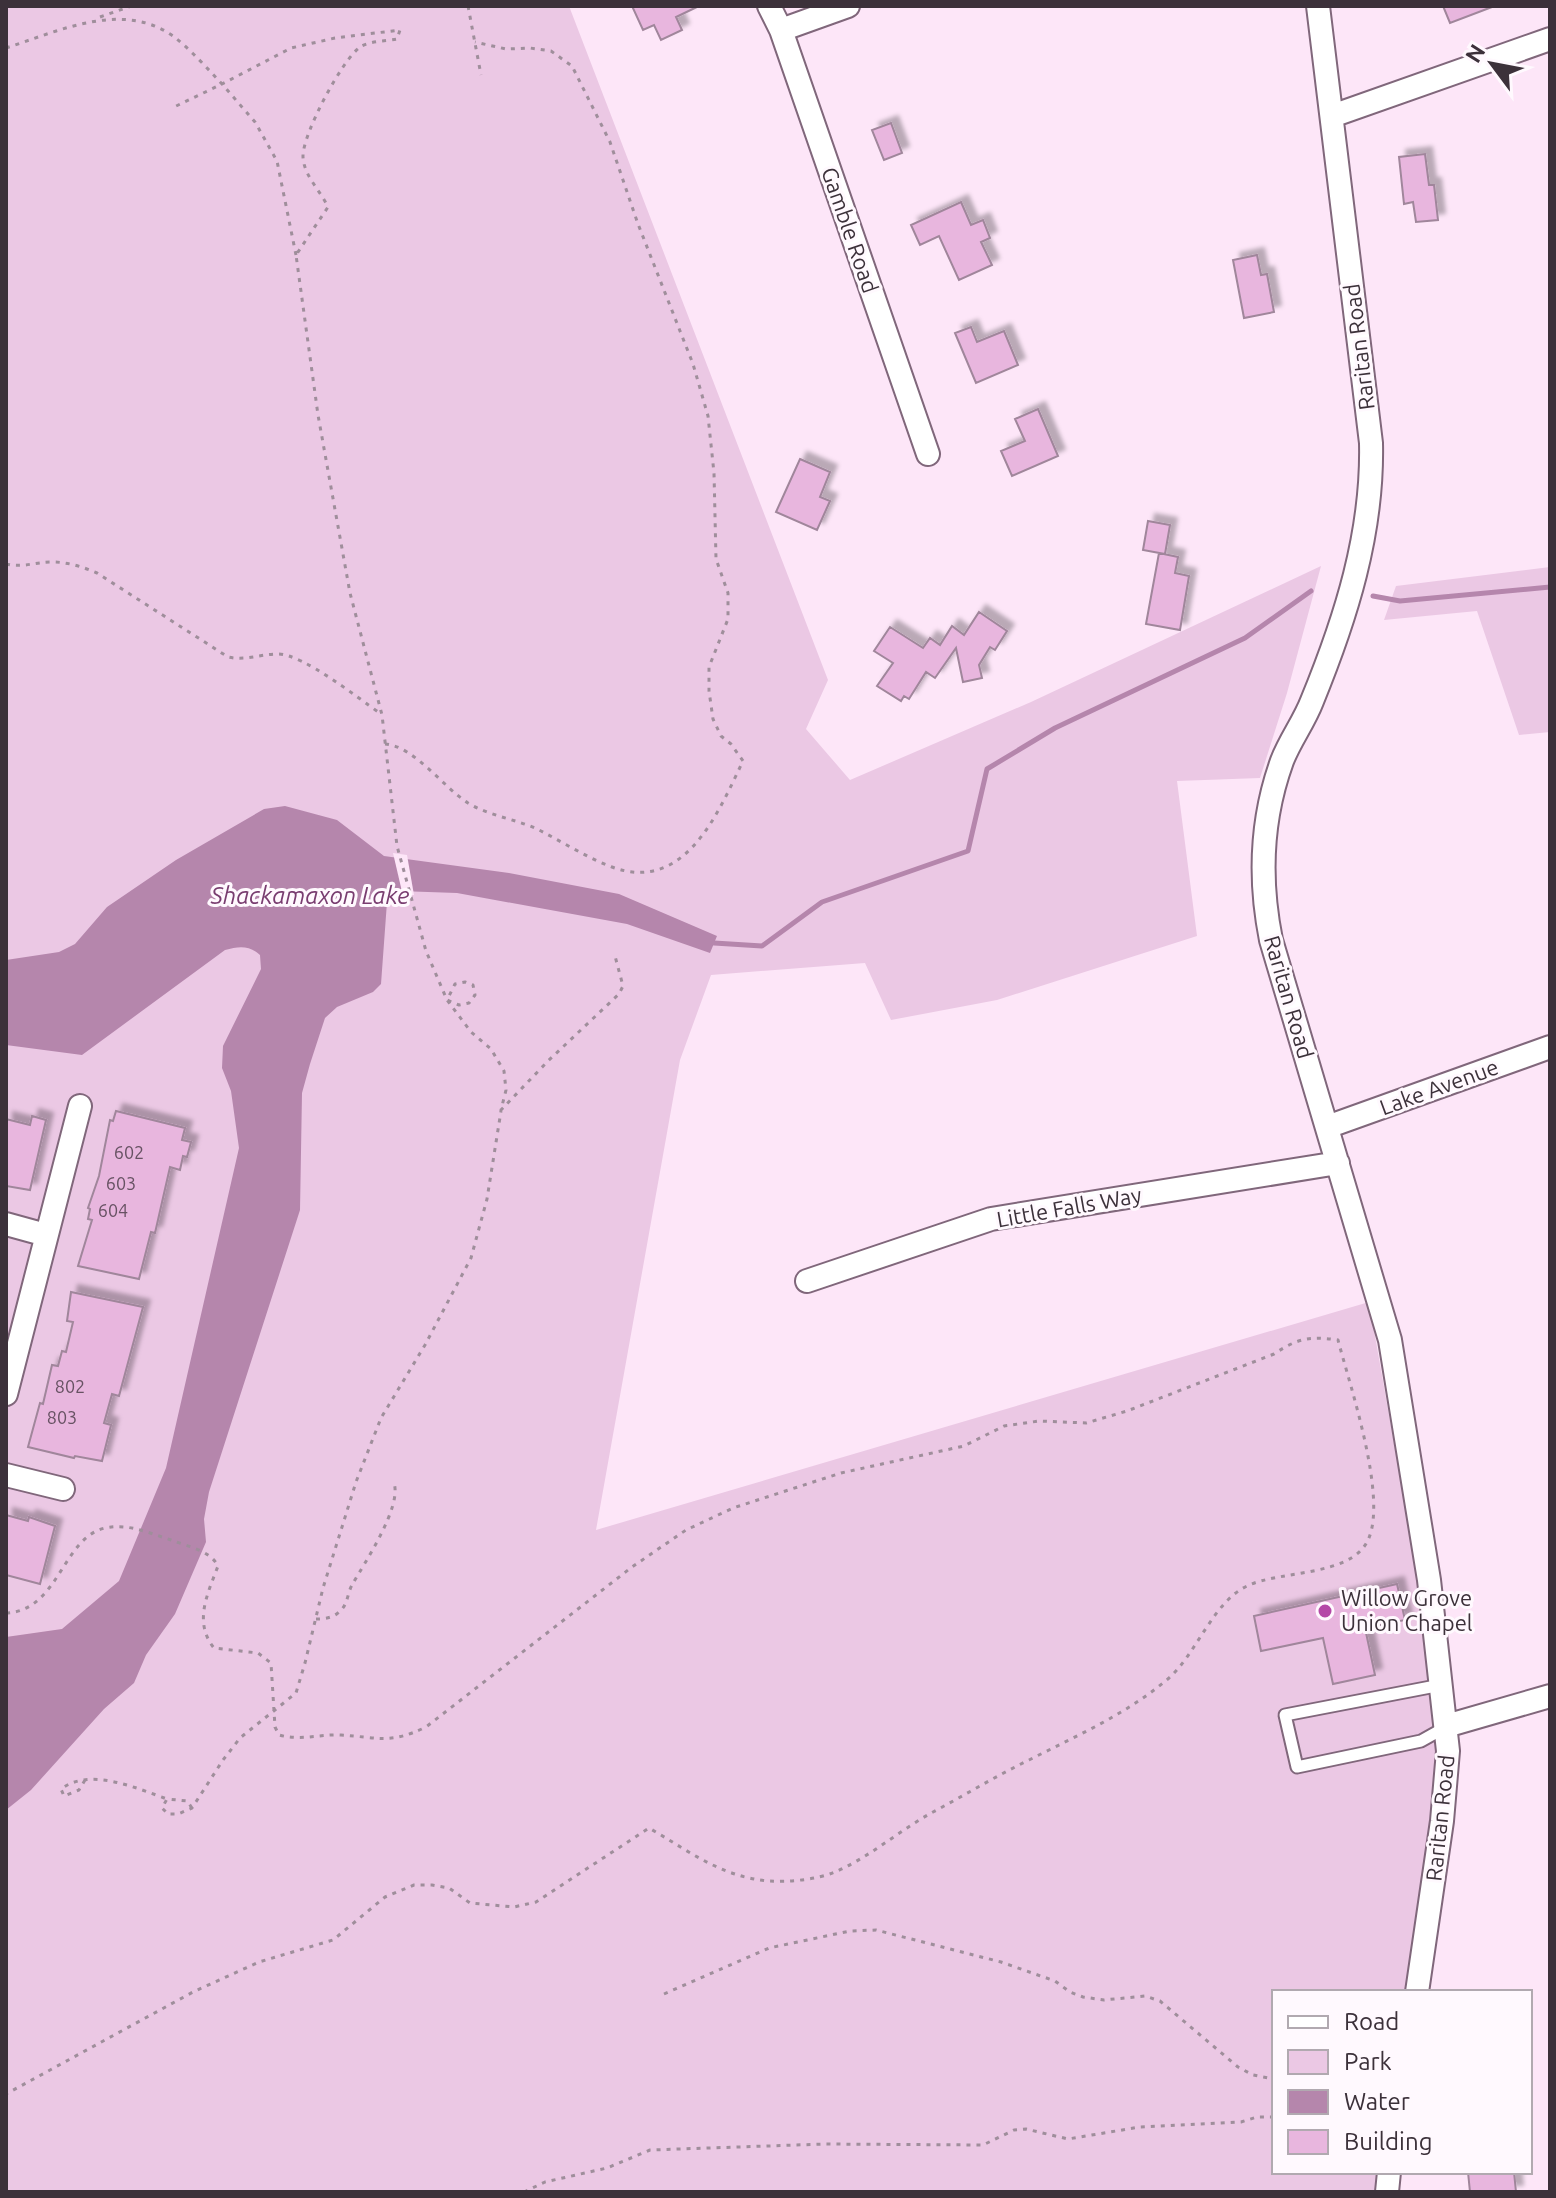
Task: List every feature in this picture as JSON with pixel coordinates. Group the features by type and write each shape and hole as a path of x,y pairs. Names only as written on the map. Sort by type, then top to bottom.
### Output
{"street":[{"name":"Gamble Road","path":"769,6 781,30 928,454"},
{"path":"781,30 848,6"},
{"name":"Raritan Road","path":"1318,6 1371,440 1369,512 1353,587 1311,704 1295,732 1279,772 1266,823 1263,887 1271,940 1390,1340 1429,1580 1448,1751 1442,1821 1417,1990"},
{"path":"1332,116 1550,39"},
{"name":"Lake Avenue","path":"1327,1127 1550,1047"},
{"path":"6,1394 80,1106"},
{"name":"Little Falls Way","path":"807,1281 991,1219 1338,1163"},
{"path":"6,1224 46,1235"},
{"path":"6,1475 63,1489"},
{"path":"1446,1726 1550,1696"}],"lane":[{"path":"1441,1685 1285,1715 1297,1767 1421,1741 1446,1726"}],"path":[{"path":"6,48 131,6"},
{"path":"468,6 481,75"},
{"path":"96,19 138,19 171,35 222,84 255,122 277,161 296,255 318,415 350,593 382,715 397,846 426,951 447,1000 471,1032 491,1049 504,1071 506,1090 487,1199 471,1258 425,1345 381,1418 356,1482 323,1588 296,1693 240,1738 192,1808 178,1814 168,1814 162,1808 167,1799"},
{"path":"172,108 291,48 335,38 400,30 397,39 361,46 338,72 310,132 303,154 305,171 328,207 296,255"},
{"path":"385,744 410,754 468,803 489,814 532,826 612,867 632,872 652,871 684,858 699,841 743,761 721,736 713,719 709,691 709,667 728,619 728,593 716,559 714,473 708,416 693,364 638,224 610,142 572,66 551,51 506,49 475,42"},
{"path":"6,564 21,567 52,562 79,566 97,573 228,657 239,660 278,654 300,659 382,715"},
{"path":"501,1110 619,994 623,986 615,956"},
{"path":"465,982 473,985 475,995 469,1003 459,1005 447,1000 455,984 465,982"},
{"path":"6,1613 36,1604 85,1539 102,1529 141,1529 202,1551 215,1560 218,1566 202,1619 206,1638 214,1648 258,1653 271,1663 273,1712 279,1735 295,1739 340,1735 381,1740 408,1736 426,1727 632,1567 686,1530 733,1508 841,1473 964,1446 1004,1426 1039,1421 1086,1423 1114,1415 1313,1336 1338,1340 1366,1448 1373,1489 1375,1516 1369,1539 1361,1552 1323,1568 1247,1586 1230,1599 1172,1676 1133,1706 939,1809 833,1872 799,1880 770,1881 742,1876 717,1870 649,1828 536,1902 514,1907 470,1903 449,1888 414,1885 385,1897 333,1940 259,1962 193,1992 6,2094"},
{"path":"316,1619 338,1614 347,1603 350,1588 389,1514 397,1492 394,1483"},
{"path":"85,1780 79,1790 64,1796 61,1789 69,1783 85,1780 103,1780 167,1799 187,1801 192,1808"},
{"path":"664,1994 769,1948 850,1931 876,1930 1001,1962 1055,1981 1083,1997 1104,2000 1145,1996 1160,2001 1238,2067 1253,2075 1272,2079"},
{"path":"524,2192 564,2176 607,2168 650,2150 845,2143 983,2145 1014,2130 1026,2129 1068,2139 1140,2127 1241,2122 1272,2117"}],"green space":[{"path":"6,6 569,6 828,680 806,729 850,780 1031,702 1321,566 1287,693 1260,778 1177,781 1197,936 997,1000 891,1020 865,963 711,975 680,1060 596,1530 1369,1302 1452,1771 1414,1990 1272,1990 1272,2174 1390,2174 1388,2192 6,2192"},
{"path":"1550,567 1550,732 1519,735 1477,611 1384,620 1396,586"}],"water":[{"name":"Shackamaxon Lake","path":"285,806 337,820 384,856 509,873 619,894 717,936 710,953 627,924 457,893 399,891 387,902 381,984 373,992 337,1007 325,1018 310,1064 302,1093 300,1210 209,1492 204,1519 206,1542 175,1614 146,1655 134,1683 104,1709 31,1790 6,1810 6,1637 62,1629 119,1581 166,1468 239,1148 231,1091 222,1068 223,1046 261,969 260,955 252,949 239,947 225,950 82,1055 6,1045 6,960 59,952 75,944 107,907 176,860 264,809"}],"pier":[{"path":"393,853 407,855 414,895 403,896"}],"building":[{"path":"632,6 699,6 676,17 682,30 661,40 654,25 643,30"},
{"path":"1443,6 1492,6 1492,7 1450,23"},
{"path":"891,123 902,153 884,160 872,130"},
{"path":"1425,154 1429,185 1434,185 1438,220 1416,222 1413,202 1404,204 1399,157"},
{"path":"961,202 971,225 983,220 990,238 981,242 992,265 959,280 939,236 920,245 911,225"},
{"path":"1257,255 1261,275 1267,274 1274,312 1244,318 1233,260"},
{"path":"971,327 977,342 1004,331 1018,365 976,383 955,333"},
{"path":"1038,409 1058,456 1012,476 1001,451 1025,441 1015,419"},
{"path":"800,459 830,472 820,497 830,501 817,530 776,512"},
{"path":"1148,521 1170,525 1165,554 1143,550"},
{"path":"1159,553 1178,557 1175,573 1189,576 1180,630 1146,624"},
{"path":"979,612 1007,631 995,650 990,647 979,665 982,678 963,682 956,648 935,678 926,672 909,699 904,696 901,701 877,686 893,663 874,651 890,627 923,648 930,638 940,645 952,626 964,635"},
{"path":"116,1111 185,1128 182,1140 191,1142 180,1170 170,1167 155,1233 151,1232 139,1279 78,1266 92,1220 88,1219 88,1208 99,1176 110,1120 113,1121"},
{"path":"32,1116 46,1120 30,1190 6,1186 6,1119 30,1125"},
{"path":"71,1292 143,1307 119,1396 112,1394 104,1423 111,1425 102,1461 28,1447 52,1365 58,1366 62,1351 66,1352 73,1322 67,1321"},
{"path":"6,1515 28,1521 29,1517 55,1526 40,1584 6,1575"},
{"path":"1397,1584 1405,1620 1365,1628 1375,1675 1333,1684 1323,1638 1261,1651 1254,1616"},
{"path":"1468,2174 1514,2174 1516,2192 1470,2192"}],"waterway":[{"path":"1373,596 1400,601 1550,587"},
{"path":"714,943 762,946 822,902 968,851 987,769 1055,728 1245,638 1311,591"}],"place":[{"name":"Willow Grove Union Chapel","path":"1325,1611"}]}
